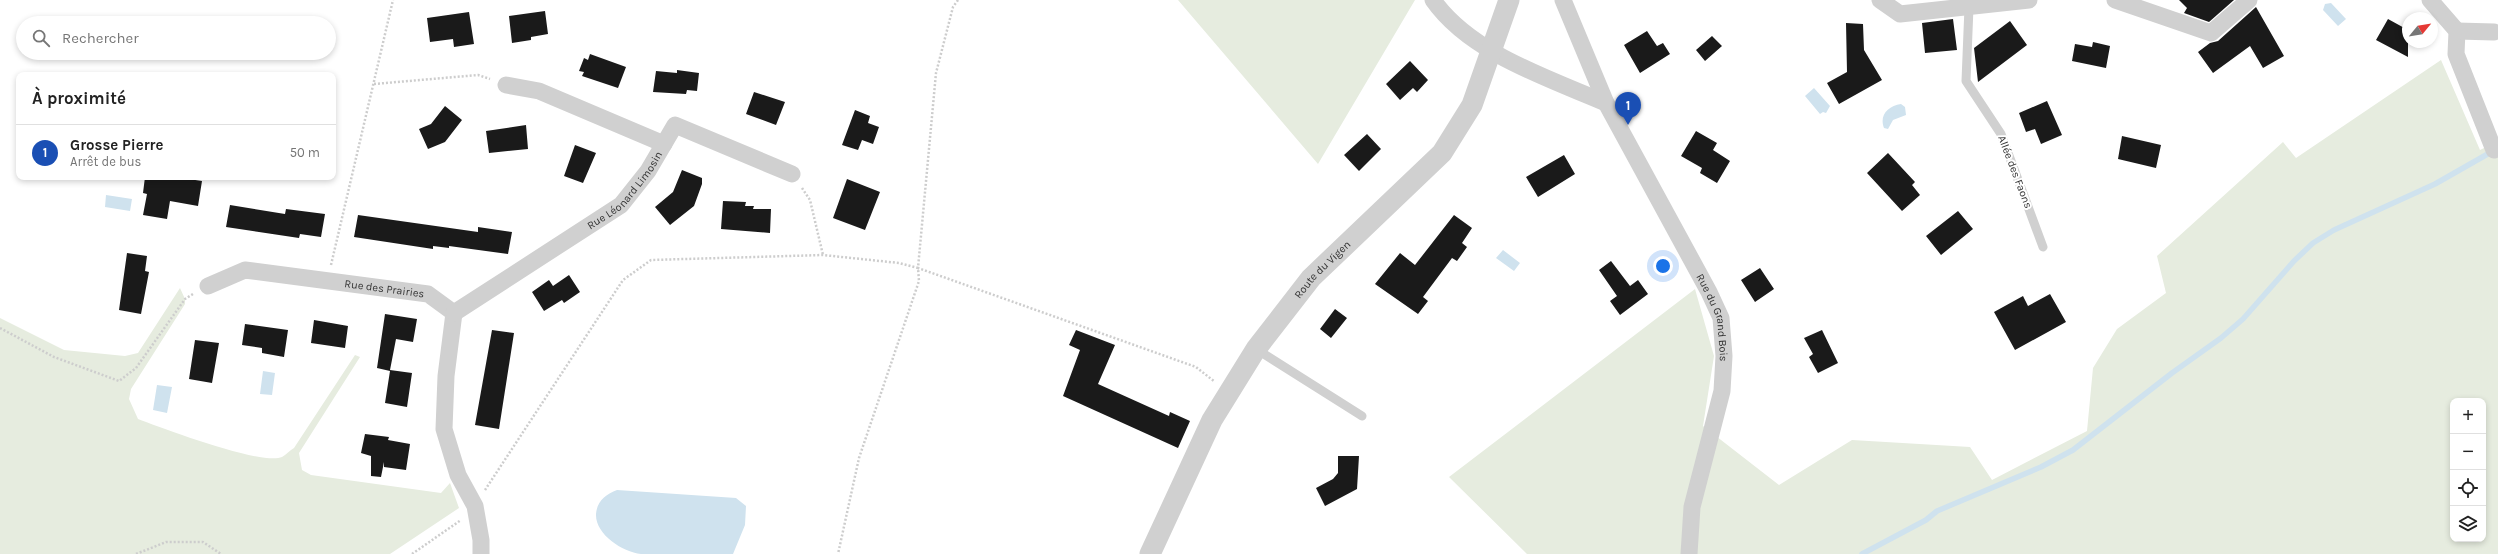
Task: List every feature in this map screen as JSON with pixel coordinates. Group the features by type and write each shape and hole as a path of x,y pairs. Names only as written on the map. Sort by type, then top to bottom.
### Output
{"street":[{"path":"1433,0 1441,12 1492,52 1606,103"},
{"name":"Route du Vigen","path":"1150,554 1212,420 1256,349 1311,278 1442,153 1472,106 1509,0"},
{"name":"Rue du Grand Bois","path":"1563,0 1606,103 1698,271 1721,318 1724,356 1722,391 1692,507 1689,554"},
{"path":"1880,0 1900,14 2029,0"},
{"path":"2115,0 2211,33 2249,0"},
{"path":"2430,0 2457,31 2456,54 2494,150"},
{"path":"2457,31 2494,32"},
{"path":"506,85 539,91 664,144"},
{"name":"Rue Léonard Limosin","path":"454,313 621,205 648,171 675,124 792,174"},
{"name":"Rue des Prairies","path":"208,286 245,270 428,294 454,313"},
{"path":"454,313 446,376 444,429 458,476 475,506 481,540 481,554"}],"lane":[{"name":"Allée des Faons","path":"1969,7 1966,81 2001,134 2043,247"},
{"path":"1256,349 1362,416"}],"path":[{"path":"328,281 393,0"},
{"path":"838,554 859,458 919,281 918,268 936,74 953,7 958,0"},
{"path":"374,84 478,75 506,85"},
{"path":"792,174 810,200 823,255"},
{"path":"412,554 459,522 475,506 623,280 651,260 823,255 899,263 918,268 1196,367 1228,392"},
{"path":"0,328 54,357 119,381 136,368 185,299 208,286"},
{"path":"136,554 166,542 203,542 221,554"}],"shaded area":[{"path":"1178,0 1415,0 1318,164"},
{"path":"2441,60 2480,150 2498,141 2498,554 1527,554 1449,477 1695,289 1714,356 1703,426 1779,485 1852,440 1970,447 1992,480 2087,431 2093,368 2117,329 2166,293 2157,256 2283,142 2296,158"},
{"path":"180,288 185,299 185,304 131,389 129,399 138,419 212,445 234,451 254,456 271,458 282,457 294,448 355,355 360,357 299,453 302,470 311,475 441,493 450,483 459,508 390,554 0,554 0,318 64,350 125,356 138,353"}],"water":[{"path":"2331,3 2346,19 2338,26 2323,10 2325,4"},
{"path":"1814,88 1830,106 1826,113 1823,112 1820,114 1805,96"},
{"path":"1901,104 1905,107 1906,115 1893,120 1888,129 1884,128 1883,119 1886,112 1892,107"},
{"path":"106,195 132,199 130,211 105,207"},
{"path":"1503,250 1520,263 1514,271 1496,258"},
{"path":"263,371 275,373 272,395 260,394"},
{"path":"157,385 172,387 167,413 153,410"},
{"path":"617,490 736,498 746,506 745,525 733,554 634,553 611,541 600,528 597,521 596,514 598,505 606,496"}],"building":[{"path":"2179,0 2234,0 2209,22 2184,13 2187,8"},
{"path":"2256,7 2284,56 2263,68 2250,46 2213,73 2198,52 2210,43 2218,41"},
{"path":"545,11 548,34 531,37 531,40 512,43 509,16"},
{"path":"469,12 474,44 454,47 453,39 430,42 427,18"},
{"path":"1953,19 1957,50 1925,53 1922,23"},
{"path":"2388,19 2402,27 2402,48 2408,48 2408,57 2376,40"},
{"path":"2010,21 2027,45 1978,82 1974,48"},
{"path":"1846,23 1863,24 1864,50 1882,80 1839,104 1827,83 1847,72"},
{"path":"1647,31 1657,46 1663,43 1670,54 1640,73 1624,45"},
{"path":"1712,36 1722,46 1705,61 1696,50"},
{"path":"2093,42 2110,46 2106,68 2072,61 2075,44 2092,47"},
{"path":"590,54 626,67 618,88 582,76 584,72 579,71 584,58 588,60"},
{"path":"1410,61 1428,80 1417,92 1413,88 1400,100 1386,84"},
{"path":"677,70 699,73 697,91 687,90 686,94 653,92 656,71 677,73"},
{"path":"754,92 785,102 776,125 746,114"},
{"path":"2047,101 2062,135 2041,144 2035,129 2026,132 2019,113"},
{"path":"445,106 462,120 445,142 428,149 419,129 431,124"},
{"path":"855,110 870,116 868,123 879,127 873,144 862,140 858,150 842,145"},
{"path":"526,125 528,149 489,153 486,131"},
{"path":"1696,131 1717,143 1713,150 1730,161 1717,183 1700,173 1702,168 1681,156"},
{"path":"1367,134 1381,149 1359,171 1344,155"},
{"path":"2122,136 2161,145 2156,168 2118,159"},
{"path":"575,145 596,153 583,183 564,176"},
{"path":"1888,153 1915,182 1912,185 1920,195 1902,211 1867,173"},
{"path":"1564,155 1575,174 1538,197 1526,177"},
{"path":"682,170 702,178 702,184 694,206 670,225 655,207 673,192"},
{"path":"847,179 880,192 865,230 833,218"},
{"path":"145,180 202,181 198,206 170,201 167,219 143,215 147,194 143,193"},
{"path":"723,201 746,202 745,206 754,206 753,209 771,209 770,233 721,229"},
{"path":"230,205 285,214 286,209 325,214 321,237 300,234 299,238 226,227"},
{"path":"1958,211 1973,229 1941,255 1926,236"},
{"path":"358,215 478,232 478,227 512,232 508,254 449,246 449,248 433,246 433,249 354,237"},
{"path":"1454,215 1472,228 1462,243 1467,247 1457,261 1452,258 1423,297 1428,301 1418,314 1375,284 1400,253 1415,265"},
{"path":"127,253 147,256 145,271 149,272 141,314 119,310"},
{"path":"1611,261 1630,286 1638,280 1648,294 1620,315 1610,301 1617,296 1599,270"},
{"path":"1760,268 1774,289 1755,302 1741,280"},
{"path":"569,275 580,292 564,303 562,300 544,311 532,292 549,280 553,286"},
{"path":"2050,294 2066,322 2015,350 1994,312 2023,296 2028,306"},
{"path":"1335,309 1347,318 1331,338 1320,329"},
{"path":"385,314 417,319 413,342 396,339 390,370 412,373 407,407 385,403 390,371 377,368"},
{"path":"314,320 348,326 345,348 311,343"},
{"path":"245,324 288,330 284,357 262,353 262,348 242,345"},
{"path":"492,330 514,333 499,429 475,425"},
{"path":"1076,330 1115,345 1098,384 1169,416 1170,412 1190,421 1178,448 1063,396 1080,350 1069,345"},
{"path":"1822,330 1838,363 1818,373 1809,357 1813,354 1804,338"},
{"path":"195,340 219,343 212,383 189,379"},
{"path":"365,434 389,437 388,440 410,444 406,470 384,467 384,462 381,477 371,476 371,456 361,453"},
{"path":"1338,456 1359,456 1357,489 1325,506 1316,488 1333,479 1338,473"}],"waterway":[{"path":"1862,554 1926,520 1937,511 2041,467 2073,450 2172,373 2221,338 2243,319 2294,261 2313,243 2334,230 2435,184 2493,151"}],"place":[{"name":"Grosse Pierre","path":"1628,125"}]}
